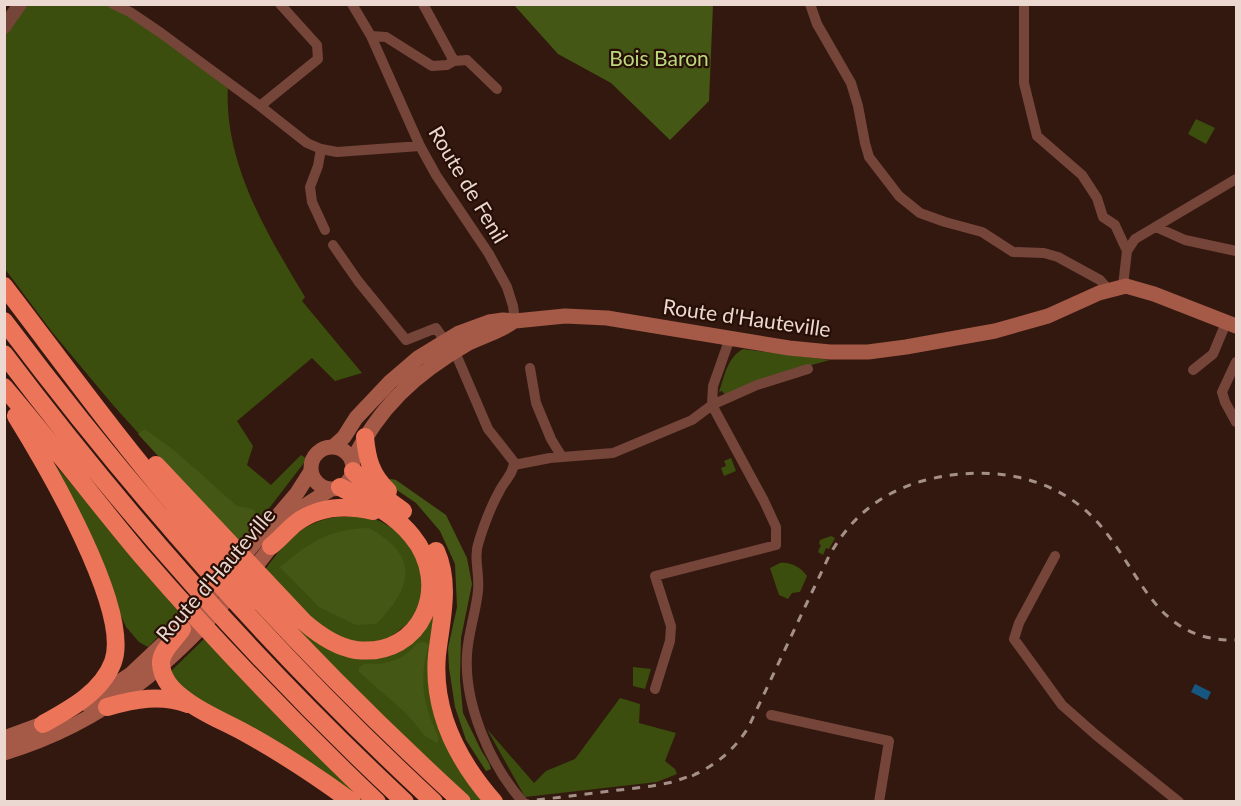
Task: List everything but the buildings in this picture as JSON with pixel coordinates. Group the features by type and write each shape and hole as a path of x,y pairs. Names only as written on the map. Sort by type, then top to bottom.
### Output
{"highway":[{"path":"4,286 165,493 258,599 349,695 462,801"},
{"path":"4,321 101,447 201,566 336,708 434,801"},
{"path":"4,354 93,467 188,579 287,687 405,801"},
{"path":"68,369 292,611 315,632 336,644 363,650 379,649 406,637 416,626 427,607 431,585 430,571 425,557 370,468 365,437"},
{"path":"4,387 105,512 211,634 377,801"},
{"path":"4,396 43,462 89,553 107,600 116,639 114,660 101,682 78,703 43,724"},
{"path":"352,466 366,484 397,514 427,535 440,560 444,602 436,679 444,719 460,755 494,801"},
{"path":"335,488 397,514"},
{"path":"263,549 304,517 324,510 355,508 397,514"},
{"path":"186,634 163,654 161,667 165,679 172,688 193,705 289,759 352,801"},
{"path":"108,707 135,700 156,698 173,699 193,705"}],"main road":[{"path":"1116,288 1147,291 1231,324"},
{"name":"Route d'Hauteville","path":"514,321 547,317 607,318 809,351 855,352 887,350 995,331 1031,322 1116,288"},
{"path":"333,447 344,437 356,418 390,382 418,358 474,340 506,327 514,321"},
{"path":"352,466 345,451 333,447 323,448 315,454 311,463 311,471 316,482 335,488 347,482 352,466 372,425 399,393 427,370 450,346"},
{"name":"Route d'Hauteville","path":"263,549 278,513 297,493 311,471"},
{"name":"Route d'Hauteville","path":"4,738 43,724 83,705 113,687 186,634 292,517 310,501 335,488"},
{"name":"Route d'Hauteville","path":"4,753 48,737 108,707 161,667"}],"street":[{"path":"4,27 20,4"},
{"path":"113,4 130,12 161,33 306,143 337,152 420,146"},
{"path":"260,106 318,59 317,45 280,4"},
{"name":"Route de Fenil","path":"352,4 371,36 420,146 436,175 489,254 507,287 513,306 514,321"},
{"path":"423,4 454,61"},
{"path":"810,4 817,24 851,82 869,157 899,196 920,213 982,232 1014,252 1044,253 1058,257 1116,288 1127,251 1135,239 1236,179"},
{"path":"1024,4 1024,83 1037,136 1082,175 1097,198 1103,217 1115,225 1127,251"},
{"path":"371,36 386,37 432,66 467,60 497,89"},
{"path":"321,149 318,166 310,187 312,202 325,230"},
{"path":"1156,227 1185,240 1236,251"},
{"path":"333,245 358,281 406,340 436,328 450,346 488,429 509,453 514,465"},
{"path":"1193,370 1213,354 1231,324"},
{"path":"655,689 670,641 671,626 655,576 776,545 776,527 712,405 712,386 730,338"},
{"path":"1236,362 1222,392 1236,422"},
{"path":"530,368 536,403 551,439 562,457"},
{"path":"514,465 562,457 613,453 692,420 712,405 757,385 808,369"},
{"path":"514,465 498,494 478,543 476,560 478,590 468,645 467,664 468,687 479,728 505,777 523,801"},
{"path":"1056,556 1019,623 1014,639 1062,705 1179,801"},
{"path":"771,715 889,741 879,801"}],"green space":[{"path":"20,5 113,5 228,83 228,112 232,141 250,195 262,222 305,297 302,301 362,373 335,381 312,358 237,421 253,446 247,465 271,485 301,455 307,459 240,546 113,405 52,332 5,269 5,27"},
{"name":"Bois Baron","path":"514,5 713,5 709,101 670,140 611,83 558,54"},
{"path":"1196,119 1215,128 1206,144 1188,134"},
{"path":"743,349 830,360 726,396 722,391 719,392 725,373 733,357"},
{"path":"145,429 175,451 237,506 252,509 263,517 240,546 138,434"},
{"path":"49,458 182,612 148,647 139,642 126,627"},
{"path":"731,458 736,471 724,476 721,468 726,466 724,461"},
{"path":"387,480 396,480 446,515 467,558 472,584 461,638 460,680 463,713 489,763 491,769 486,771 466,740 455,707 449,668 448,648 457,607 455,564 440,531 416,503 391,486"},
{"path":"359,515 380,521 399,532 423,568 423,595 412,620 391,637 378,642 346,641 313,622 264,571 284,545 308,526 330,518"},
{"path":"369,528 397,550 406,573 398,597 376,624 356,625 319,607 280,567 321,538 342,531"},
{"path":"831,536 835,538 829,549 826,548 823,555 818,552 821,545 820,540"},
{"path":"780,563 795,566 807,576 800,592 792,593 788,599 779,595 770,568"},
{"path":"436,593 432,674 488,801 473,801 455,786 318,652 274,604 285,609 297,622 380,654"},
{"path":"206,637 368,801 359,801 190,698 169,673"},
{"path":"424,642 429,645 424,670 424,692 429,714 439,738 437,743 425,736 407,714 359,672 361,665 395,660 405,655 417,643"},
{"path":"633,667 651,669 645,689 633,686"},
{"path":"620,698 640,704 639,723 676,733 665,761 675,769 677,774 657,782 525,797 487,729 534,783 546,771 575,759"}],"water":[{"path":"1195,684 1211,692 1207,700 1191,692"}],"railway":[{"path":"692,776 724,756 748,728 829,556 848,528 884,497 930,479 978,473 1002,475 1026,479 1069,498 1087,512 1104,530 1143,587 1171,619 1189,631 1210,638 1236,640"},
{"path":"521,802 652,786 673,782 698,773"}]}
